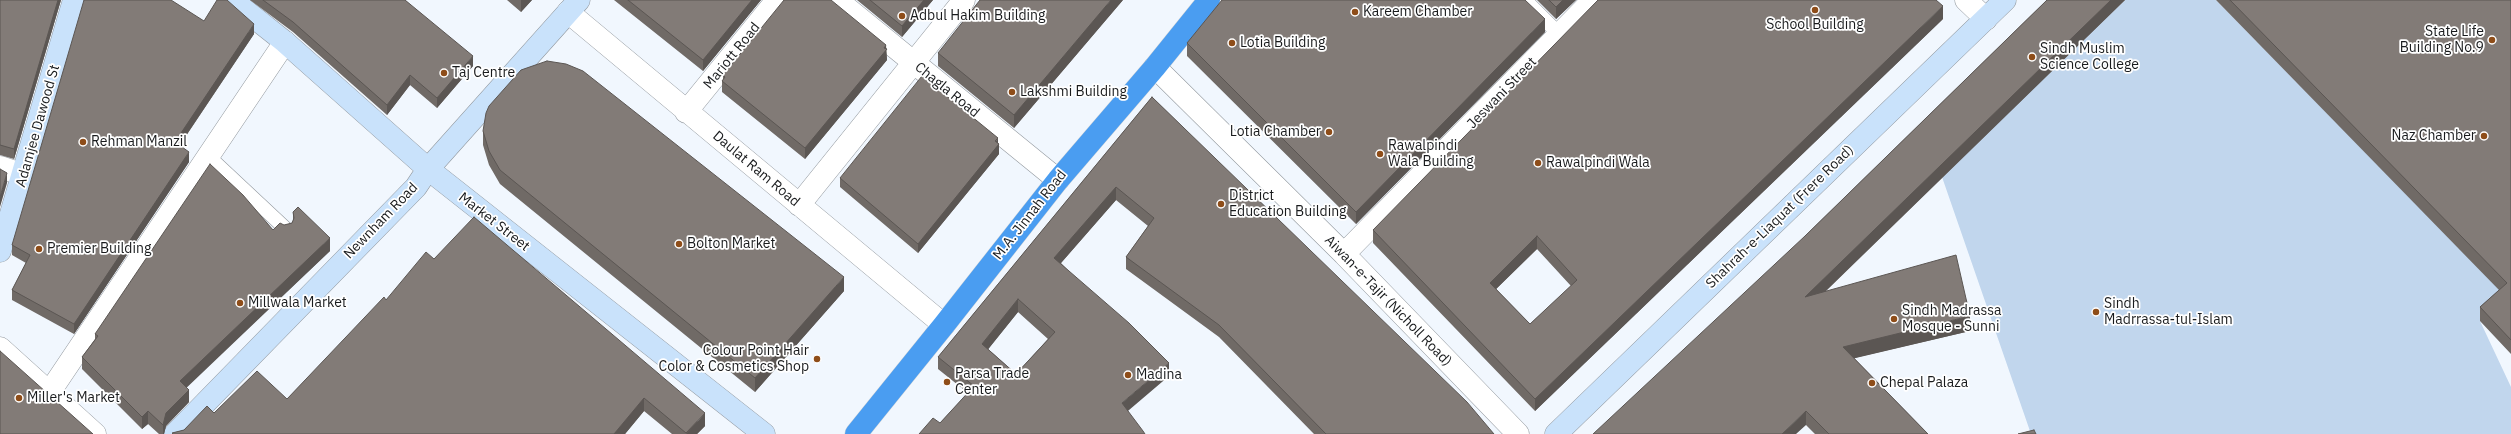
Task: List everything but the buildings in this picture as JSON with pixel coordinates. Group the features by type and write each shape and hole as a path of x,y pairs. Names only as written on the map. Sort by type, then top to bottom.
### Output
{"highway":[{"name":"M.A. Jinnah Road","path":"856,434 1058,180 1155,68 1209,0"}],"street":[{"name":"Adamjee Dawood St","path":"0,251 24,175 74,0"},
{"name":"Market Street","path":"232,0 285,42 428,169 764,434"},
{"name":"Mariott Road","path":"686,112 777,0"},
{"name":"Chagla Road","path":"836,0 1058,180"},
{"path":"799,205 964,0"},
{"name":"Jeswani Street","path":"1344,254 1593,0"},
{"path":"1966,0 1986,19"},
{"name":"Shahrah-e-Liaquat (Frere Road)","path":"1556,434 2005,0"},
{"name":"Daulat Ram Road","path":"574,6 686,112 944,325"},
{"name":"Newnham Road","path":"175,434 416,187 428,169 574,6"},
{"path":"50,393 285,42"},
{"name":"Aiwan-e-Tajir (Nicholl Road)","path":"1155,68 1344,254 1518,434"},
{"path":"0,167 24,175"},
{"path":"0,348 96,434"}],"lane":[{"path":"1525,0 1559,34"},
{"path":"208,156 286,229"}],"shaded area":[{"path":"2125,0 2216,0 2507,297 2480,321 2511,387 2511,434 2031,434 1942,177"}],"place":[{"name":"School Building","path":"1815,10"},
{"name":"Kareem Chamber","path":"1355,12"},
{"name":"Adbul Hakim Building","path":"902,16"},
{"name":"State Life Building No.9","path":"2492,40"},
{"name":"Lotia Building","path":"1232,43"},
{"name":"Sindh Muslim Science College","path":"2032,57"},
{"name":"Taj Centre","path":"444,73"},
{"name":"Lakshmi Building","path":"1012,92"},
{"name":"Lotia Chamber","path":"1329,132"},
{"name":"Naz Chamber","path":"2484,136"},
{"name":"Rehman Manzil","path":"83,142"},
{"name":"Rawalpindi Wala Building","path":"1380,154"},
{"name":"Rawalpindi Wala","path":"1538,163"},
{"name":"District Education Building","path":"1221,204"},
{"name":"Bolton Market","path":"679,244"},
{"name":"Premier Building","path":"39,249"},
{"name":"Millwala Market","path":"240,303"},
{"name":"Sindh Madrrassa-tul-Islam","path":"2096,312"},
{"name":"Sindh Madrassa Mosque - Sunni","path":"1894,319"},
{"name":"Colour Point Hair Color & Cosmetics Shop","path":"817,359"},
{"name":"Madina","path":"1128,375"},
{"name":"Parsa Trade Center","path":"947,382"},
{"name":"Chepal Palaza","path":"1872,383"},
{"name":"Miller's Market","path":"19,398"}]}
